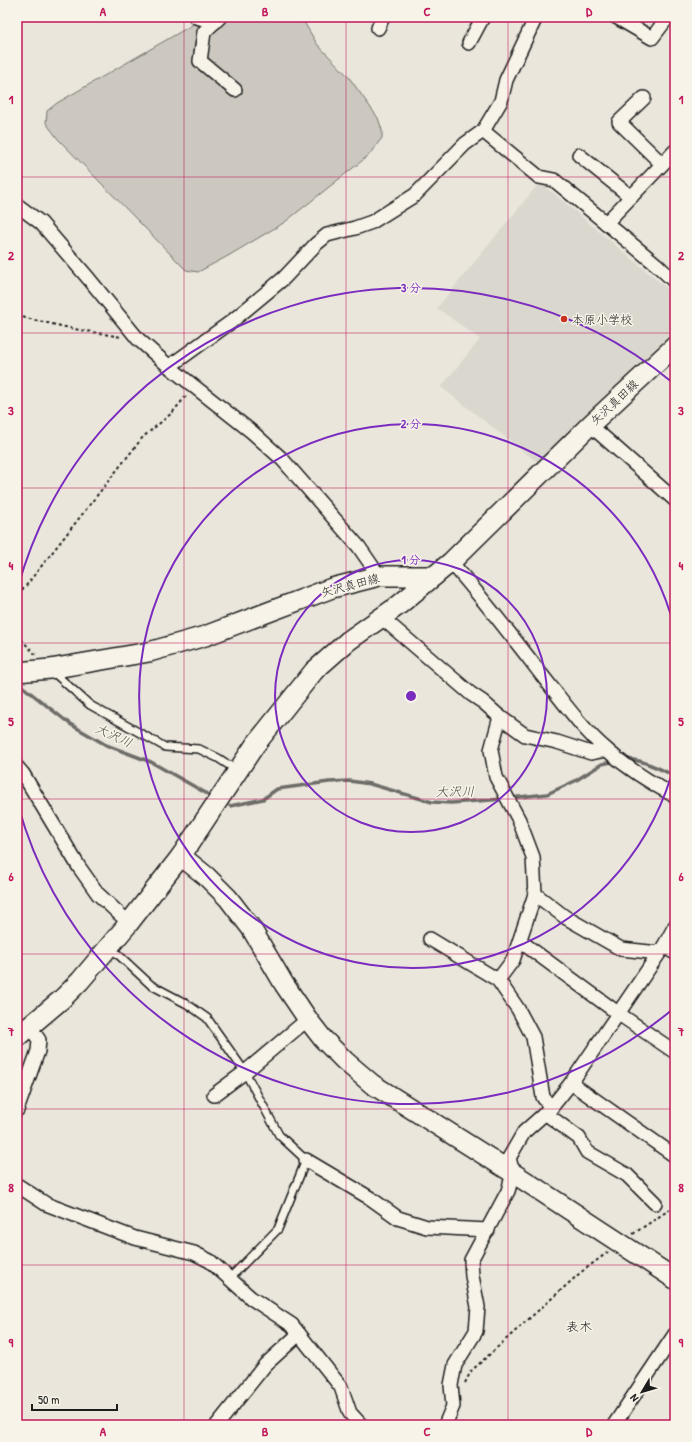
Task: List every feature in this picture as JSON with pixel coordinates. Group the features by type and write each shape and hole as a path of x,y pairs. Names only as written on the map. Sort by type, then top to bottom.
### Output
{"street":[{"path":"196,17 217,19"},
{"path":"469,44 483,17"},
{"path":"170,366 231,322 284,278 316,244 327,235 356,228 372,222 415,195 465,144 483,131 501,101 506,80 536,17"},
{"path":"616,17 652,38 668,17"},
{"path":"217,19 204,32 200,60 235,90"},
{"path":"644,98 619,122 662,164"},
{"path":"483,131 539,177 554,180 657,265 675,282"},
{"path":"606,223 675,151"},
{"path":"579,155 631,197"},
{"path":"17,205 41,223 138,339 282,458 359,547 379,576"},
{"name":"矢沢真田線","path":"17,672 50,669 148,652 205,636 332,588 379,576 434,576 451,562 590,425 675,346"},
{"path":"590,425 675,500"},
{"path":"451,562 487,604 583,726 606,750 649,781 675,796"},
{"path":"17,1110 38,1051 39,1040 23,1032 62,999 130,923 181,856 255,745 314,671 348,640 399,605 434,576"},
{"path":"381,617 471,694 525,735 557,742 591,753 606,750"},
{"path":"498,980 513,960 535,894 533,857 519,820 496,777 491,750 500,717"},
{"path":"17,767 23,774 79,867 98,894 130,923"},
{"path":"181,856 206,876 228,898 246,922 308,1019 323,1039 345,1061 372,1084 513,1173 619,1244 675,1279"},
{"path":"535,894 565,917 621,949 666,951"},
{"path":"445,1425 452,1406 451,1385 455,1365 476,1331 478,1307 472,1276 472,1260 508,1191 513,1173 509,1158 524,1132 548,1110 571,1083 619,1014 666,951 675,926"},
{"path":"430,939 498,980 518,1009 533,1037 543,1097 548,1110 579,1138 587,1152 627,1175 655,1204"},
{"path":"520,941 619,1014 675,1052"},
{"path":"214,1095 245,1072 308,1019"},
{"path":"571,1083 675,1156"},
{"path":"306,1160 370,1198 398,1218 427,1227 488,1230"},
{"path":"17,1185 46,1204 128,1236 194,1253 210,1261 251,1298 292,1325 341,1387 350,1413 361,1425"},
{"path":"217,1425 265,1365 299,1334"},
{"path":"614,1425 675,1334"}],"lane":[{"path":"50,669 90,705 165,747 199,749 218,758 238,771"},
{"path":"110,947 151,986 187,1004 207,1018 245,1072 279,1135 306,1160 278,1229 230,1278"}],"path":[{"path":"17,316 74,330 138,339"},
{"path":"17,594 25,587 143,437 172,414 194,386"},
{"path":"17,635 50,669"},
{"path":"464,1385 471,1372 580,1274 619,1244 675,1206"}],"shaded area":[{"path":"206,17 301,17 317,44 348,76 378,118 382,130 382,138 368,156 285,222 198,272 186,270 58,139 46,123 47,111 57,103"},
{"name":"本原小学校","path":"540,182 675,295 675,330 541,465 441,387 480,339 437,308"}],"waterway":[{"name":"大沢川","path":"17,680 18,683 70,724 106,745 151,762 211,796"},
{"name":"大沢川","path":"624,760 636,760 643,762 675,776"},
{"name":"大沢川","path":"510,798 547,794 575,781 602,764 616,761"},
{"name":"大沢川","path":"230,806 263,799 277,789 329,782 350,781 370,784 432,802 451,803 504,799"}],"place":[{"name":"本原小学校","path":"564,319"}],"district":[{"name":"表木","path":"579,1326"}]}
